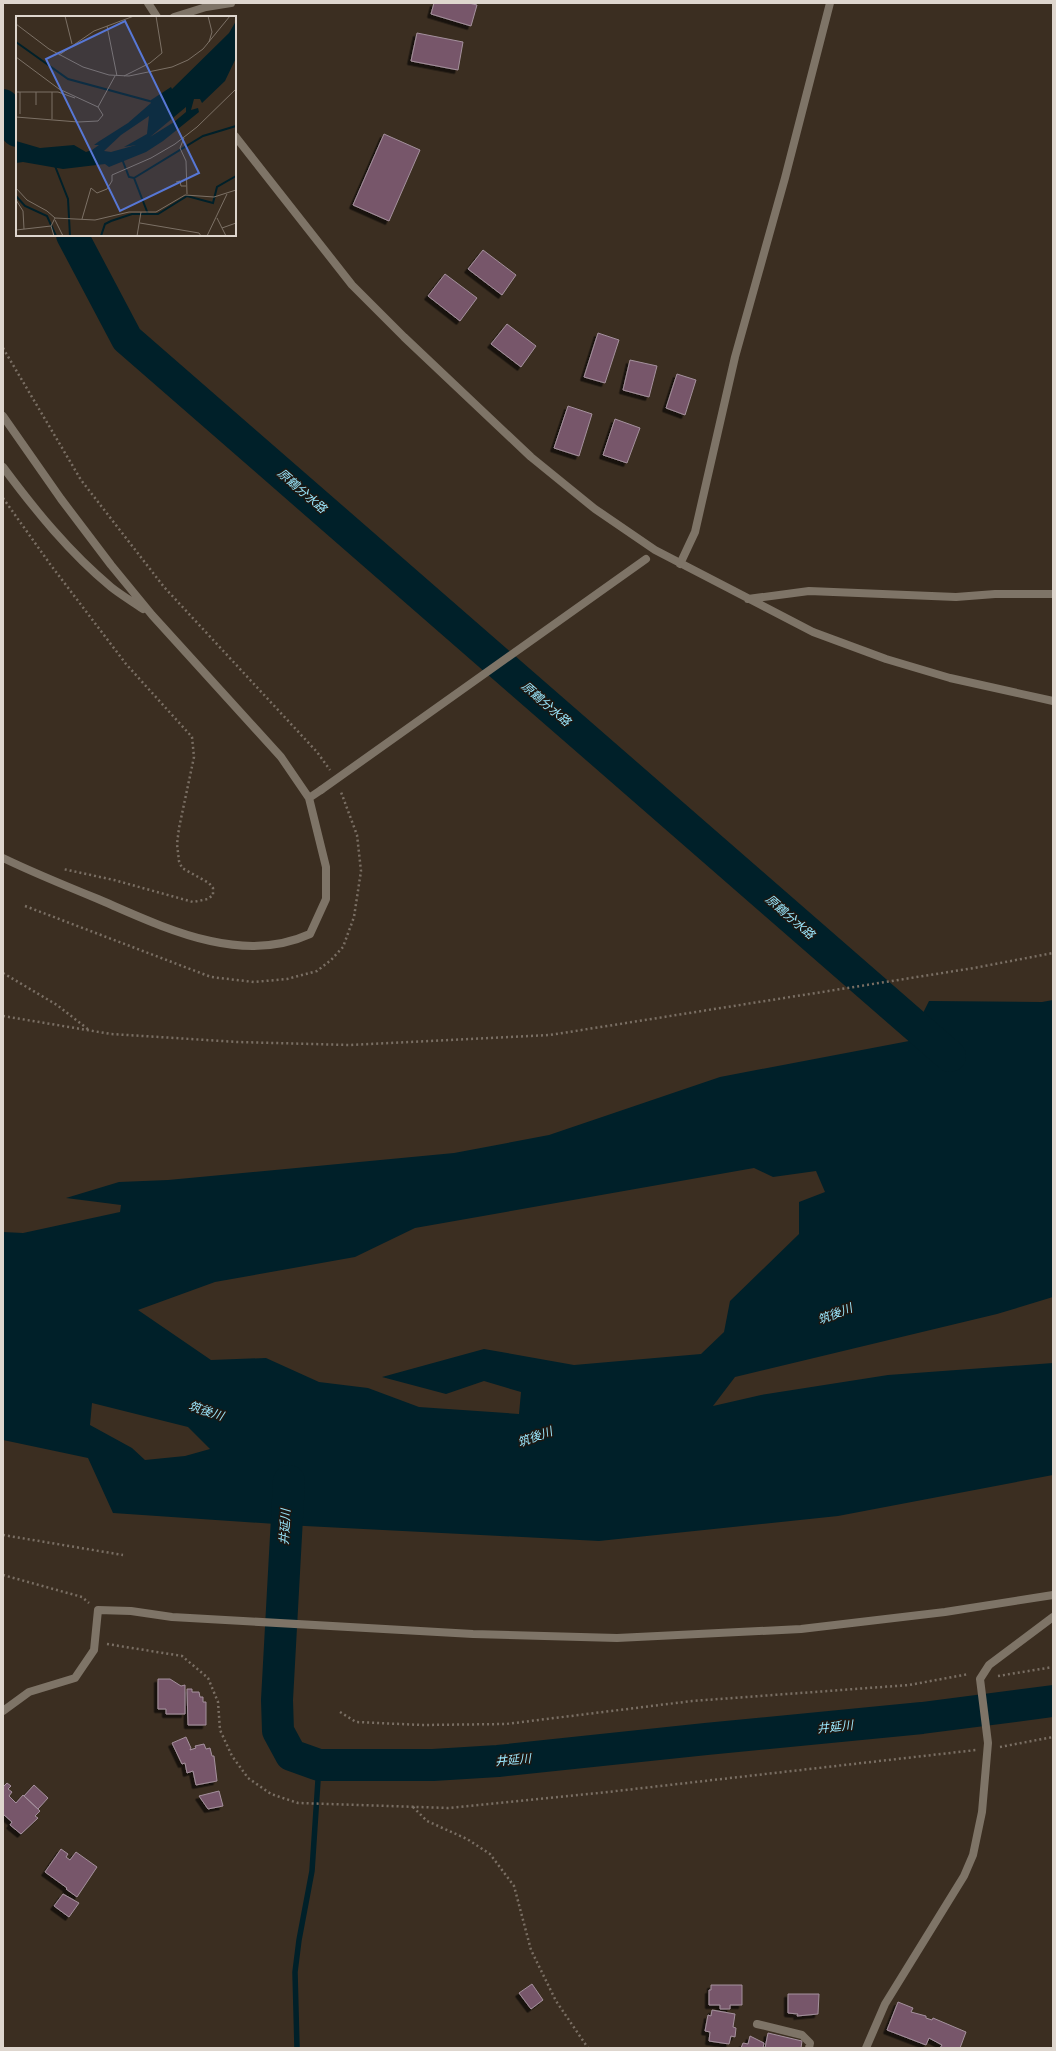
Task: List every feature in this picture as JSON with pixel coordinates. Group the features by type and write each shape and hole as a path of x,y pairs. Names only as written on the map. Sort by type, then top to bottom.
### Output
{"street":[{"path":"148,3 157,16"},
{"path":"177,16 206,7 230,3"},
{"path":"680,564 695,532 735,357 786,178 830,3"},
{"path":"236,137 352,284 404,337 526,453 595,509 655,550 813,632 886,659 950,678 1053,701"},
{"path":"3,416 61,499 111,565 152,615 281,758 309,798 326,867 326,899 310,934 291,942 268,945 233,946 188,936 3,858"},
{"path":"3,467 35,510 79,557 112,587 152,615"},
{"path":"309,798 646,559 655,550"},
{"path":"748,599 809,591 956,597 995,594 1053,594"},
{"path":"3,1711 29,1692 75,1678 94,1650 98,1610 131,1611 172,1617 473,1634 632,1637 801,1629 945,1612 1053,1595"},
{"path":"866,2048 885,2004 964,1876 973,1855 982,1812 988,1746 980,1679 989,1665 1053,1617"},
{"path":"757,2024 802,2035 810,2043 809,2048"}],"path":[{"path":"3,348 81,480 164,587 317,752 331,773"},
{"path":"3,498 50,564 126,664 192,737 194,757 177,844 179,860 182,868 209,883 213,888 212,895 208,899 193,902 114,880 60,869"},
{"path":"25,906 211,977 254,982 287,979 317,971 331,960 343,947 354,917 361,871 356,835 344,798 338,786"},
{"path":"3,1016 111,1034 238,1042 349,1045 550,1035 966,970 1053,953"},
{"path":"3,973 58,1005 90,1031"},
{"path":"3,1535 123,1555"},
{"path":"3,1575 82,1597 98,1610"},
{"path":"95,1642 182,1656 208,1678 218,1702 220,1730 232,1756 248,1778 271,1794 298,1803 448,1808 599,1794 1053,1737"},
{"path":"980,1679 1053,1666"},
{"path":"340,1712 356,1722 422,1725 506,1724 692,1701 909,1685 985,1671"},
{"path":"413,1807 427,1821 468,1840 490,1854 514,1886 531,1950 556,2001 588,2048"}],"water":[{"name":"筑後川","path":"1053,1000 1053,1297 997,1314 735,1377 713,1406 761,1395 888,1375 1053,1363 1053,1475 838,1516 599,1541 305,1526 113,1513 88,1458 3,1440 3,1232 23,1233 120,1212 121,1205 66,1198 119,1182 168,1180 454,1153 549,1135 720,1077 909,1041 929,1001 1042,1002","holes":["754,1168 773,1177 816,1171 825,1192 799,1202 799,1234 730,1301 724,1332 701,1354 574,1365 484,1349 382,1377 446,1394 484,1381 521,1392 519,1414 419,1407 368,1388 319,1382 266,1358 211,1360 138,1310 215,1282 355,1257 415,1228","92,1403 188,1427 210,1449 185,1456 145,1460 132,1448 90,1425"]}],"building":[{"path":"434,3 469,3 477,5 471,26 431,14"},
{"path":"417,33 463,42 458,70 411,61"},
{"path":"384,134 420,150 389,221 353,205"},
{"path":"483,250 516,275 502,295 468,269"},
{"path":"445,274 477,298 460,321 428,296"},
{"path":"507,324 536,346 521,367 491,344"},
{"path":"598,333 619,340 605,383 584,377"},
{"path":"630,360 657,366 649,397 623,390"},
{"path":"677,374 696,380 685,415 666,408"},
{"path":"568,406 592,414 579,456 554,448"},
{"path":"615,419 640,428 627,463 603,455"},
{"path":"158,1679 170,1679 181,1686 185,1685 185,1714 166,1714 166,1709 158,1709"},
{"path":"187,1689 192,1689 192,1692 199,1692 200,1697 203,1697 203,1702 206,1702 206,1725 188,1725"},
{"path":"186,1737 191,1748 190,1750 196,1748 195,1746 204,1744 206,1749 210,1748 212,1756 214,1756 217,1781 196,1785 193,1771 187,1773 185,1763 182,1764 172,1743"},
{"path":"7,1783 11,1786 8,1789 12,1792 9,1796 16,1803 23,1795 40,1811 35,1816 38,1818 21,1834 10,1825 12,1822 3,1814 3,1785 4,1786"},
{"path":"34,1785 48,1798 38,1809 24,1796"},
{"path":"219,1791 223,1806 208,1809 199,1796"},
{"path":"61,1849 68,1854 66,1857 70,1860 76,1852 97,1867 77,1897 45,1872"},
{"path":"63,1894 79,1903 69,1917 54,1906"},
{"path":"532,1984 543,2000 531,2009 519,1993"},
{"path":"711,1985 742,1985 742,2005 730,2005 730,2009 720,2009 720,2005 709,2005 709,1990 711,1990"},
{"path":"788,1994 819,1994 818,2014 797,2016 798,2014 788,2013"},
{"path":"898,2002 913,2008 911,2012 926,2016 926,2018 932,2020 933,2018 966,2032 960,2048 940,2048 942,2045 929,2038 926,2045 887,2030"},
{"path":"712,2010 735,2014 733,2027 736,2028 735,2037 731,2036 729,2044 709,2041 710,2032 705,2031 708,2015 711,2016"},
{"path":"768,2033 802,2041 801,2048 765,2048"},
{"path":"750,2036 764,2043 763,2048 741,2048 743,2043 748,2044"}],"waterway":[{"name":"原鶴分水路","path":"3,105 16,129"},
{"name":"原鶴分水路","path":"73,236 127,339 950,1056"},
{"name":"井延川","path":"289,1481 277,1700 278,1731 291,1755 319,1765 433,1765 498,1761 922,1718 1053,1701"},
{"path":"297,2048 295,1972 299,1940 312,1871 319,1765"}]}
